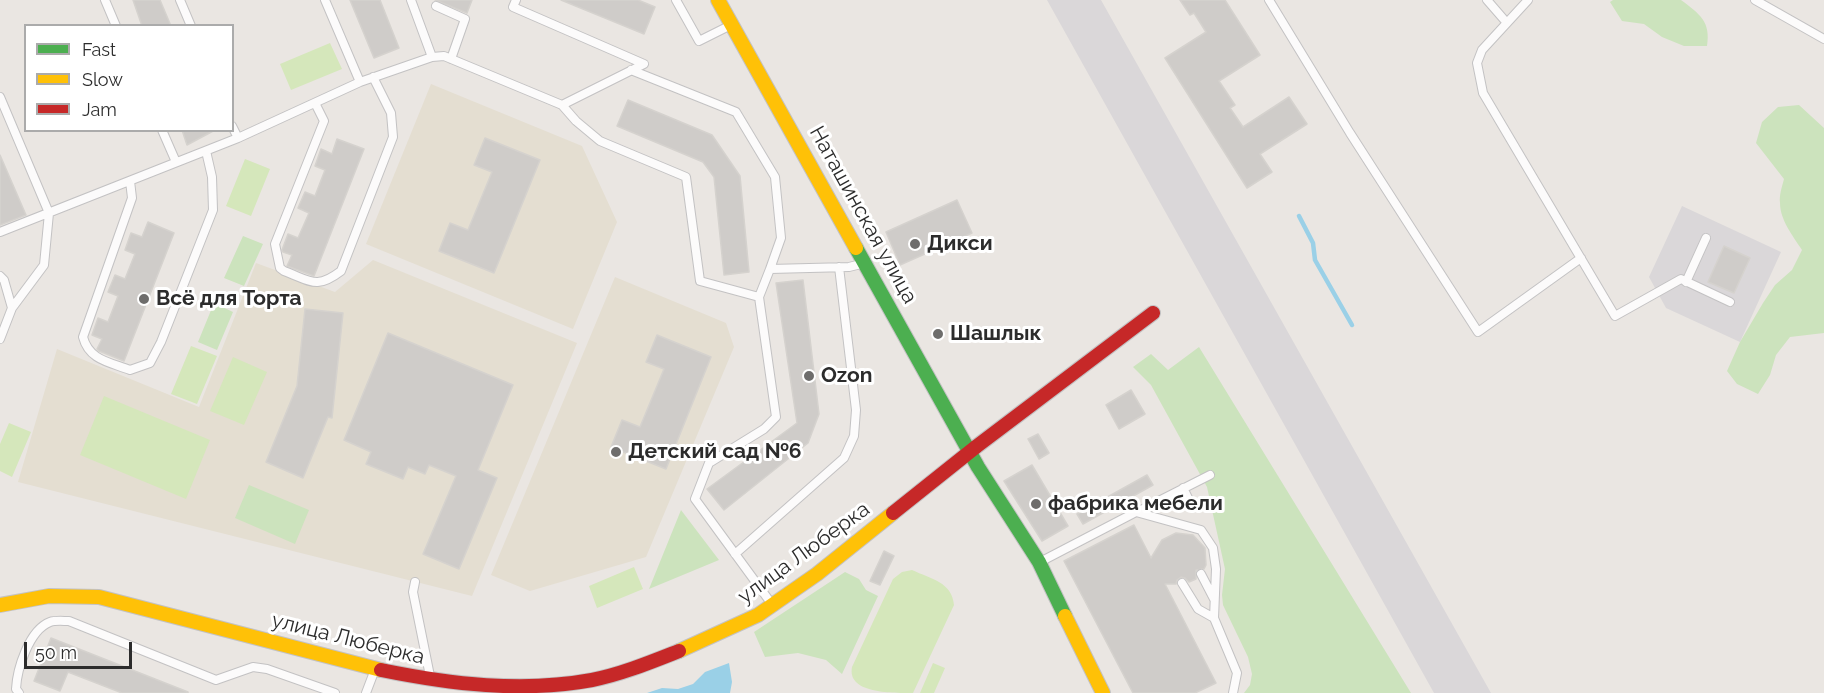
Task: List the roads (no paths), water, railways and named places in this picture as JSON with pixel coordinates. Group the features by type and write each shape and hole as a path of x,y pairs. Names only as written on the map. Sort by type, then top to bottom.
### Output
{"street":[{"name":"Наташинская улица","path":"718,0 970,452 1039,562 1103,693"},
{"name":"улица Люберка","path":"0,605 20,599 61,595 99,597 376,669 431,680 484,686 593,685 682,650 758,615 817,574 970,452 1153,312"}],"lane":[{"path":"105,0 115,24"},
{"path":"180,0 190,24"},
{"path":"325,0 360,82"},
{"path":"411,0 432,57"},
{"path":"516,0 513,7 644,64 562,105"},
{"path":"676,0 699,41 732,25"},
{"path":"1269,0 1350,133 1478,332 1581,258"},
{"path":"1486,0 1507,22"},
{"path":"1528,0 1482,50 1478,63 1483,93 1615,316 1681,279 1730,302"},
{"path":"1755,0 1824,39"},
{"path":"436,6 465,19 451,59"},
{"path":"0,232 238,138 360,82 432,57 444,56 562,105 576,121 600,141 686,177 700,281 759,297"},
{"path":"631,70 736,112 775,177 781,238 759,297 776,417 764,429 709,463 695,499 773,605"},
{"path":"315,103 324,121 275,244 280,268 318,284 329,280 340,271 393,137 391,113 373,77"},
{"path":"0,97 49,213 44,264 12,308 0,339"},
{"path":"234,130 238,138"},
{"path":"163,132 176,162"},
{"path":"130,181 132,198 83,336 86,348 96,357 130,370 150,363 161,342 213,210 212,177 206,151"},
{"path":"1686,282 1706,238"},
{"path":"770,269 849,267 866,263"},
{"path":"735,554 844,458 854,436 856,410 839,267"},
{"path":"0,276 4,280 12,308"},
{"path":"1039,562 1210,475"},
{"path":"1183,489 1190,502"},
{"path":"1136,512 1201,530 1213,548 1216,569 1214,618 1237,673 1233,693"},
{"path":"1201,574 1214,600"},
{"path":"415,582 413,592 431,680"},
{"path":"1182,583 1198,609 1214,618"},
{"path":"20,693 16,689 17,673 35,632 50,622 69,621 216,680 252,667 267,669 336,693"},
{"path":"366,693 376,669"}],"water":[{"path":"729,663 732,682 730,693 647,693 662,688 678,689 693,684 705,672"}],"waterway":[{"path":"1299,216 1313,243 1315,260 1352,325"}],"place":[{"name":"Дикси","path":"915,244"},
{"name":"Всё для Торта","path":"144,299"},
{"name":"Шашлык","path":"938,334"},
{"name":"Ozon","path":"809,376"},
{"name":"Детский сад №6","path":"616,452"},
{"name":"фабрика мебели","path":"1036,504"}]}
